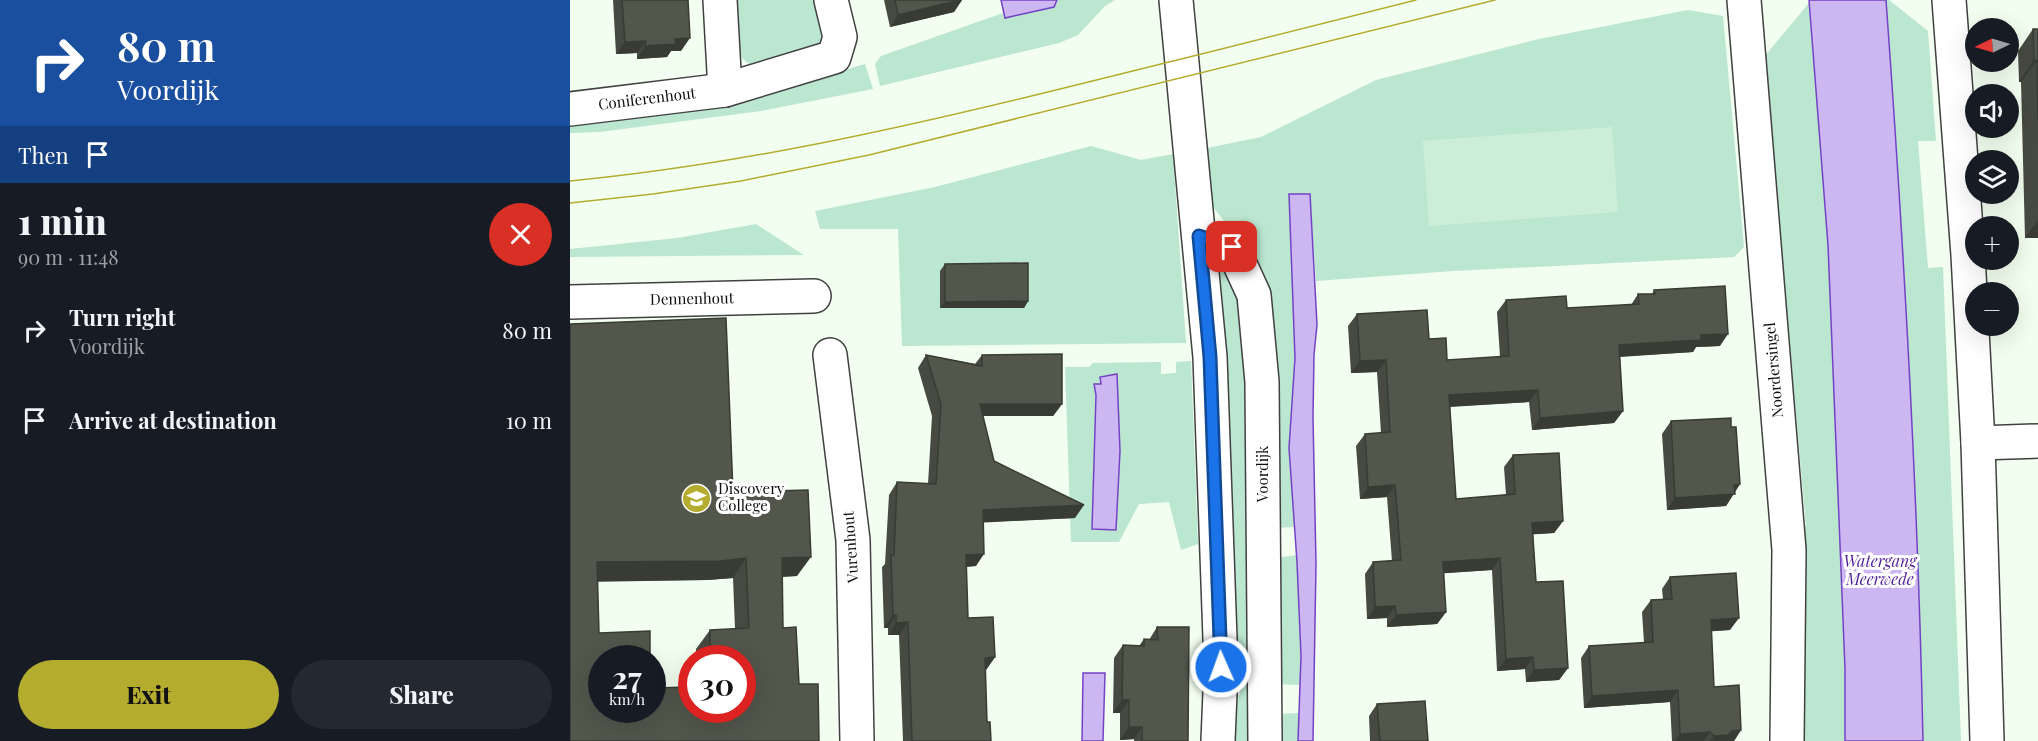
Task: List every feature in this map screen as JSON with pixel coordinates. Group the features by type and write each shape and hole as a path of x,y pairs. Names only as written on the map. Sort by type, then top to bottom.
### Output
{"street":[{"path":"720,0 725,90"},
{"name":"Coniferenhout","path":"570,109 725,90 834,57 840,37 831,0"},
{"path":"1176,0 1210,357 1221,667 1218,741"},
{"name":"Noordersingel","path":"1744,0 1789,550 1787,741"},
{"path":"1949,0 1968,255 1978,443 1987,741"},
{"name":"Voordijk","path":"1199,236 1232,247 1254,295 1262,382 1265,741"},
{"name":"Dennenhout","path":"570,302 814,296"},
{"name":"Vurenhout","path":"830,355 853,540 857,741"},
{"path":"1978,443 2038,441"}],"green space":[{"path":"735,0 819,0 824,43 815,52 752,67 742,58 737,46"},
{"path":"1057,0 1115,0 1105,6 1078,35 1059,43 880,86 875,64 881,56 1003,13 1004,17 1057,3"},
{"path":"1886,0 1928,31 1936,141 1918,141 1928,268 1943,267 1961,741 1923,741 1918,556 1909,370"},
{"path":"1809,3 1828,245 1845,669 1845,741 1796,741 1795,527 1806,526 1764,57"},
{"path":"1688,10 1723,16 1744,247 1734,257 1453,271 1316,281 1310,194 1290,194 1295,358 1289,448 1295,527 1275,528 1252,255 1212,206 1207,148 1261,137 1376,80 1539,39"},
{"path":"865,64 873,89 761,111 600,132 570,133 570,121 750,97"},
{"path":"1612,127 1618,212 1429,226 1423,141"},
{"path":"1091,146 1141,160 1173,154 1186,343 902,346 898,229 820,229 815,211 935,187"},
{"path":"756,224 804,255 570,257 570,249 677,238"},
{"path":"1222,259 1246,310 1255,741 1230,741 1231,696 1240,695 1236,657 1218,260"},
{"path":"1191,361 1198,544 1181,550 1169,502 1139,504 1119,542 1071,542 1065,367 1089,367 1093,363 1161,362 1161,374 1176,373 1176,362","holes":["1117,374 1120,451 1116,530 1093,529 1096,395 1094,384 1101,384 1100,377"]},
{"path":"1297,555 1301,619 1300,685 1277,684 1275,558"},
{"path":"1299,713 1298,741 1277,741 1277,714"}],"water":[{"path":"1001,0 1057,0 1054,7 1005,18"},
{"name":"Watergang Meerwede","path":"1809,0 1886,0 1909,370 1918,556 1923,741 1845,741 1845,669 1828,245"},
{"path":"1289,194 1310,194 1317,325 1313,417 1316,564 1313,741 1298,741 1301,656 1289,448 1295,358"},
{"path":"1117,374 1120,451 1116,530 1092,529 1096,395 1094,384 1101,384 1100,377"},
{"path":"1083,673 1105,673 1103,741 1082,741"}],"building":[{"path":"622,0 688,0 690,38 675,39 676,44 645,46 646,41 625,42"},
{"path":"895,0 960,0 898,15"},
{"path":"2033,29 2038,29 2038,120 2037,60 2034,60"},
{"path":"1028,263 1028,301 945,302 945,264"},
{"path":"1725,286 1728,334 1701,335 1701,340 1619,345 1623,411 1540,418 1538,390 1449,395 1456,499 1515,494 1513,455 1559,453 1563,521 1532,523 1536,582 1563,581 1568,668 1534,670 1533,657 1506,659 1500,558 1443,562 1446,612 1396,615 1395,606 1375,607 1373,562 1401,560 1395,485 1368,487 1365,434 1390,432 1386,360 1360,361 1357,314 1427,310 1429,339 1446,338 1447,360 1509,356 1506,300 1566,296 1567,308 1639,304 1638,294 1655,294 1654,290"},
{"name":"Discovery College","path":"726,318 733,492 808,490 811,557 782,558 783,628 796,627 799,684 818,684 819,741 570,741 570,324","holes":["746,558 749,628 710,630 710,645 756,645 756,723 678,723 678,687 666,688 666,723 588,723 588,645 650,645 650,631 599,633 597,562 721,561"]},
{"path":"1062,354 1062,404 980,404 994,461 1084,505 983,510 984,554 966,555 968,618 993,617 995,657 985,658 987,722 990,722 991,741 912,741 908,622 896,623 896,615 893,615 891,555 894,555 897,482 936,484 941,404 926,355 982,366 982,355"},
{"path":"1731,418 1731,427 1736,427 1740,484 1734,485 1735,494 1675,498 1671,421"},
{"path":"1736,573 1739,618 1711,620 1714,687 1739,685 1741,730 1732,731 1728,735 1714,736 1710,732 1680,734 1678,690 1592,696 1589,646 1653,642 1651,600 1672,599 1670,577"},
{"path":"1157,627 1189,627 1188,741 1142,741 1142,727 1129,727 1129,700 1122,700 1123,645 1144,646 1144,639 1158,640"},
{"path":"1425,701 1428,741 1380,741 1377,704"}],"tram line":[{"path":"570,181 694,166 878,131 1060,89 1416,0"},
{"path":"570,203 741,181 869,155 1495,0"}],"place":[{"name":"Discovery College","path":"697,498"}],"route":[{"path":"1221,667 1210,357 1199,236 1232,247"}]}
